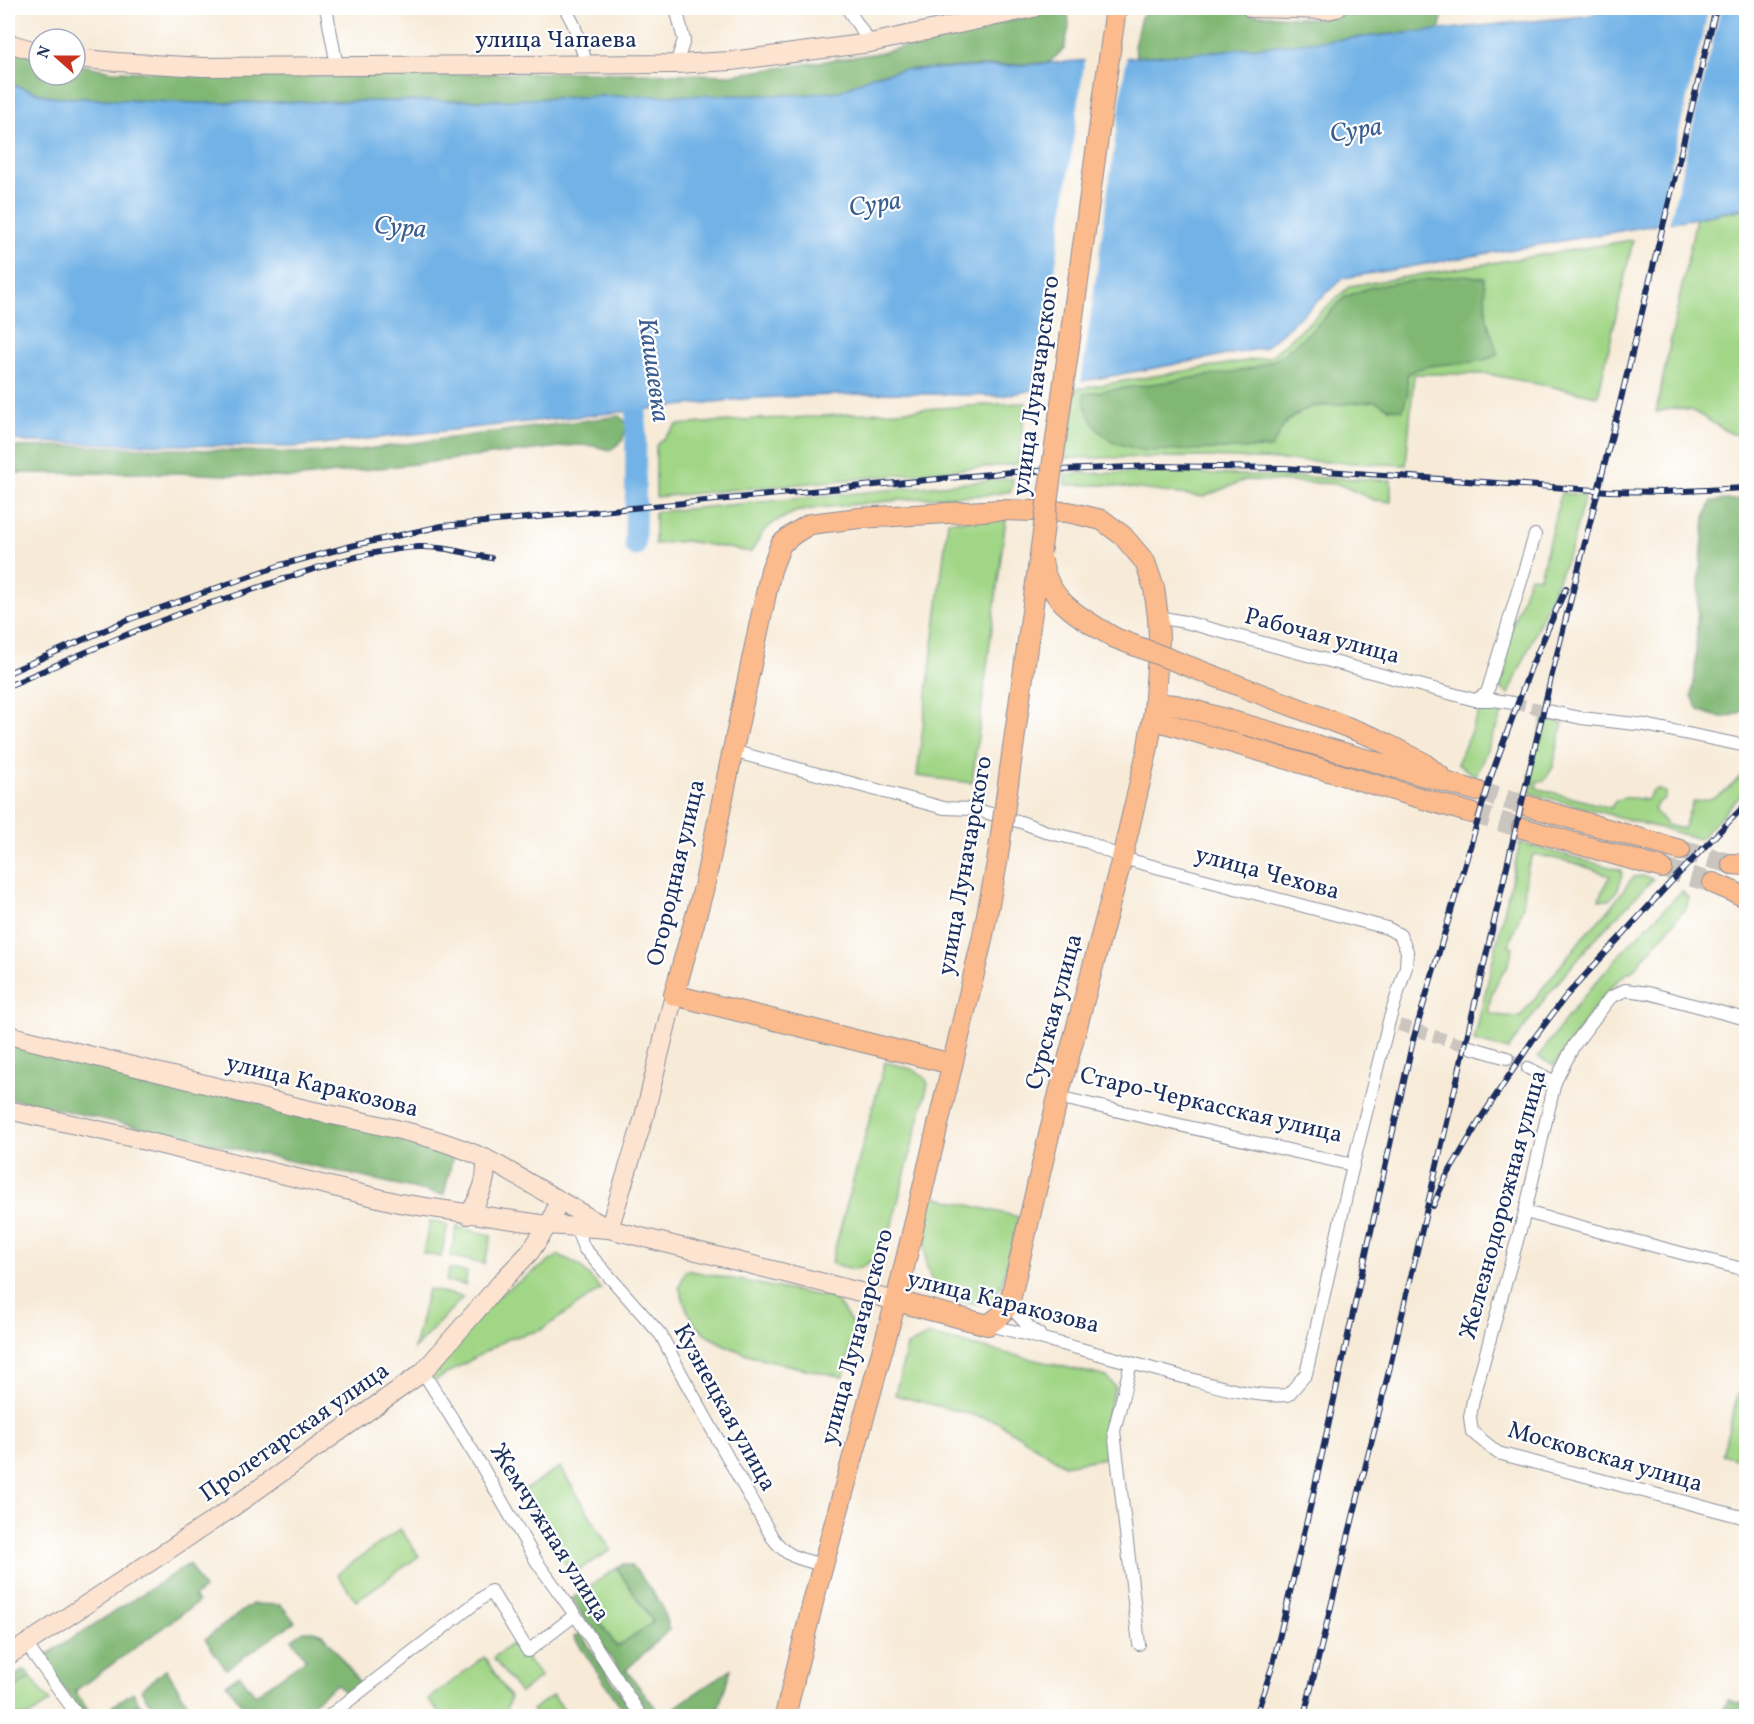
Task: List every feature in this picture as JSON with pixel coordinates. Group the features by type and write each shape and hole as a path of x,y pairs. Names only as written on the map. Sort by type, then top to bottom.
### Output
{"main road":[{"name":"улица Чапаева","path":"87,59 203,67 676,64 731,61 870,43 1033,8"},
{"name":"улица Луначарского","path":"785,1716 823,1565 896,1301 982,940 997,863 1116,8"},
{"path":"1251,8 1327,10 1337,8"},
{"path":"8,43 27,49"},
{"name":"Сурская улица","path":"795,533 810,524 859,518 1001,510 1068,512 1102,520 1113,528 1134,548 1144,562 1154,588 1159,639 1154,711 1147,752 1122,858 1058,1097 1009,1305"},
{"name":"Огородная улица","path":"609,1229 644,1117 674,994 704,887 771,570 782,544 795,533"},
{"path":"1041,546 1044,574 1058,598 1077,616 1115,638 1373,737 1422,762 1452,784"},
{"path":"1156,683 1164,696 1176,705"},
{"path":"1471,813 1165,723 1154,711 1164,704 1176,705 1477,791"},
{"path":"1147,752 1162,738 1178,731 1189,730"},
{"path":"1528,806 1680,850"},
{"path":"1522,828 1662,868"},
{"path":"1713,883 1746,897"},
{"path":"674,994 952,1064"},
{"name":"улица Каракозова","path":"8,1035 450,1145 485,1158 609,1229"},
{"name":"улица Каракозова","path":"8,1110 117,1134 399,1203 547,1225 609,1229 988,1325"},
{"path":"468,1215 476,1204 484,1182 485,1158"},
{"name":"Пролетарская улица","path":"8,1656 226,1512 423,1372 530,1252 555,1212 556,1198"},
{"path":"988,1325 1009,1305"}],"street":[{"path":"326,8 337,66"},
{"path":"565,8 574,25 587,65"},
{"path":"676,8 684,40 676,64"},
{"path":"847,8 870,43"},
{"path":"1475,700 1487,693 1535,535"},
{"name":"Рабочая улица","path":"1158,617 1185,622 1475,700 1514,703"},
{"path":"1548,711 1581,718 1645,725 1746,746"},
{"name":"улица Чехова","path":"732,751 944,808 973,809 1011,819 1050,833 1088,842 1122,858 1387,928 1400,935 1407,951 1406,967 1394,1023 1353,1166"},
{"name":"Железнодорожная улица","path":"1470,1417 1525,1212 1555,1082 1574,1045 1610,998 1625,990 1648,993 1746,1019"},
{"path":"1470,1047 1507,1058"},
{"path":"1528,1068 1555,1082"},
{"name":"Старо-Черкасская улица","path":"1058,1097 1353,1166"},
{"name":"улица Каракозова","path":"988,1325 1045,1338 1227,1388 1272,1396 1288,1395 1306,1374 1353,1166"},
{"path":"1525,1212 1746,1270"},
{"name":"Кузнецкая улица","path":"576,1228 584,1248 661,1335 682,1377 779,1547 784,1552 800,1559 823,1565"},
{"path":"1009,1305 1031,1329 1045,1338"},
{"path":"1131,1363 1114,1431 1139,1644"},
{"name":"Жемчужная улица","path":"423,1372 481,1465 537,1562 641,1716"},
{"name":"Московская улица","path":"1470,1417 1472,1432 1498,1453 1746,1518"},
{"path":"329,1716 491,1591 528,1651 574,1615"},
{"path":"26,1644 78,1716"}],"green space":[{"path":"1152,8 1232,8 1249,14 1320,19 1359,8 1441,8 1442,18 1439,30 1137,57 1134,46 1141,17"},
{"path":"1059,9 1068,13 1069,27 1064,49 1048,63 901,70 872,76 840,91 801,95 195,103 51,97 8,83 8,49 27,53 27,87 87,87 87,66 112,71 335,76 583,72 731,75 879,53"},
{"path":"1746,209 1746,438 1730,433 1693,411 1675,408 1656,412 1696,218"},
{"path":"1633,240 1598,396 1488,374 1414,374 1406,465 1206,457 1065,458 1076,389 1270,357 1350,286"},
{"path":"1464,275 1484,278 1487,320 1498,355 1479,361 1434,365 1407,374 1408,392 1403,410 1389,408 1375,401 1311,407 1286,422 1271,448 1144,451 1112,442 1099,431 1085,406 1084,394 1233,372 1277,359 1312,330 1345,297 1368,288"},
{"path":"1026,403 1018,464 656,497 656,446 677,425"},
{"path":"619,416 628,424 622,441 610,450 577,445 294,478 179,473 8,473 8,447 81,446 303,453 352,451"},
{"path":"1154,472 1391,480 1391,502 1374,500 1338,484 1245,480 1203,497 1107,485 1066,485 1065,474"},
{"path":"1013,478 1011,491 989,495 922,498 795,512 775,522 763,532 751,552 686,541 655,544 655,512"},
{"path":"1561,493 1585,495 1571,549 1509,694 1498,685 1496,671 1530,576 1540,577"},
{"path":"1746,499 1746,709 1728,717 1718,717 1699,710 1692,696 1705,517 1712,501"},
{"path":"1006,518 972,783 917,776 948,521"},
{"path":"1491,706 1505,707 1476,776 1457,764 1480,710"},
{"path":"1543,719 1563,723 1553,767 1544,781 1537,782 1536,788 1611,808 1621,798 1647,800 1652,791 1658,789 1665,792 1665,796 1654,810 1667,825 1683,829 1693,802 1717,796 1746,770 1746,789 1700,839 1530,793 1533,781 1529,776"},
{"path":"1520,843 1621,870 1622,878 1617,890 1609,900 1599,900 1609,875 1575,863 1534,854 1527,871 1522,909 1509,945 1513,947 1509,961 1491,995 1489,1013 1495,1015 1520,1017 1583,937 1608,911 1633,877 1642,876 1653,879 1591,943 1549,993 1508,1050 1474,1041"},
{"path":"1682,891 1688,898 1687,907 1632,971 1623,976 1602,999 1554,1066 1538,1057 1575,1007 1622,952"},
{"path":"8,1039 396,1135 453,1156 444,1195 8,1098"},
{"path":"885,1062 916,1071 928,1084 892,1225 879,1256 861,1268 852,1269 831,1263"},
{"path":"931,1196 1019,1217 1001,1286 989,1300 976,1304 957,1300 944,1294 935,1285 929,1274 925,1248"},
{"path":"430,1221 448,1225 441,1257 423,1253"},
{"path":"457,1227 491,1235 484,1264 450,1256"},
{"path":"559,1255 579,1265 601,1289 541,1330 507,1339 433,1382 429,1371 499,1295"},
{"path":"449,1269 467,1272 465,1285 446,1281"},
{"path":"686,1270 831,1298 838,1303 855,1328 843,1377 762,1358 720,1343 704,1333 693,1321 679,1287"},
{"path":"428,1289 463,1297 414,1349"},
{"path":"929,1335 1107,1377 1115,1387 1105,1421 1110,1438 1104,1458 1064,1465 996,1421 895,1395 907,1346"},
{"path":"1738,1394 1746,1396 1746,1462 1722,1455"},
{"path":"560,1467 611,1550 572,1574 521,1492"},
{"path":"400,1529 419,1556 356,1601 337,1574"},
{"path":"189,1564 204,1589 194,1597 198,1602 75,1691 89,1712 84,1715 40,1659"},
{"path":"623,1564 637,1571 661,1604 669,1630 626,1670 662,1716 650,1716 571,1599 580,1593 617,1647 653,1622 617,1568"},
{"path":"617,1568 653,1622 617,1647 580,1593"},
{"path":"252,1604 281,1605 295,1622 226,1669 205,1639"},
{"path":"304,1631 323,1634 360,1683 347,1696 337,1684 295,1716 251,1716 226,1684 240,1675 255,1695 306,1659 292,1639"},
{"path":"580,1633 635,1716 627,1716 574,1637"},
{"path":"514,1642 541,1677 520,1693 493,1658"},
{"path":"484,1657 510,1697 505,1716 442,1716 428,1700"},
{"path":"166,1669 195,1716 158,1716 141,1690"},
{"path":"731,1669 716,1716 662,1716"},
{"path":"24,1670 31,1677 8,1694 8,1680"},
{"path":"31,1677 50,1702 29,1716 8,1716 8,1694"},
{"path":"133,1692 139,1703 118,1716 98,1716"},
{"path":"553,1695 569,1716 537,1716 532,1710"},
{"path":"1728,1700 1746,1705 1746,1716 1720,1716"},
{"path":"139,1703 148,1716 118,1716"}],"water":[{"name":"Сура","path":"1613,8 1746,8 1746,207 1696,218 1344,278 1264,348 1001,396 891,393 752,398 292,447 26,442 8,438 8,83 51,97 195,103 801,95 840,91 872,76 901,70 1004,66 1196,53 1586,16"}],"pier":[{"path":"1709,8 1721,8 1669,225 1656,228"},
{"path":"1127,54 1081,384 1038,392 1085,57"}],"waterway":[{"name":"Кашаевка","path":"631,383 636,410 635,546"}],"tunnel":[{"path":"1513,703 1548,711"},
{"path":"1477,791 1528,806"},
{"path":"1471,813 1522,828"},
{"path":"1680,850 1732,864"},
{"path":"1662,868 1713,883"},
{"path":"1399,1025 1470,1047"},
{"path":"1507,1058 1528,1068"}],"railway":[{"path":"1304,1716 1387,1379 1551,678 1716,8"},
{"path":"8,673 130,619 281,565 355,545 442,526 1012,472 1155,466 1284,468 1609,491 1663,492 1746,488"},
{"path":"8,686 157,622 351,558 419,547 446,549 491,558"},
{"path":"1256,1716 1273,1664 1313,1495 1413,1040 1490,779 1531,667 1566,588"},
{"path":"1433,1206 1445,1179 1483,1115 1532,1041 1566,996 1746,804"}]}
